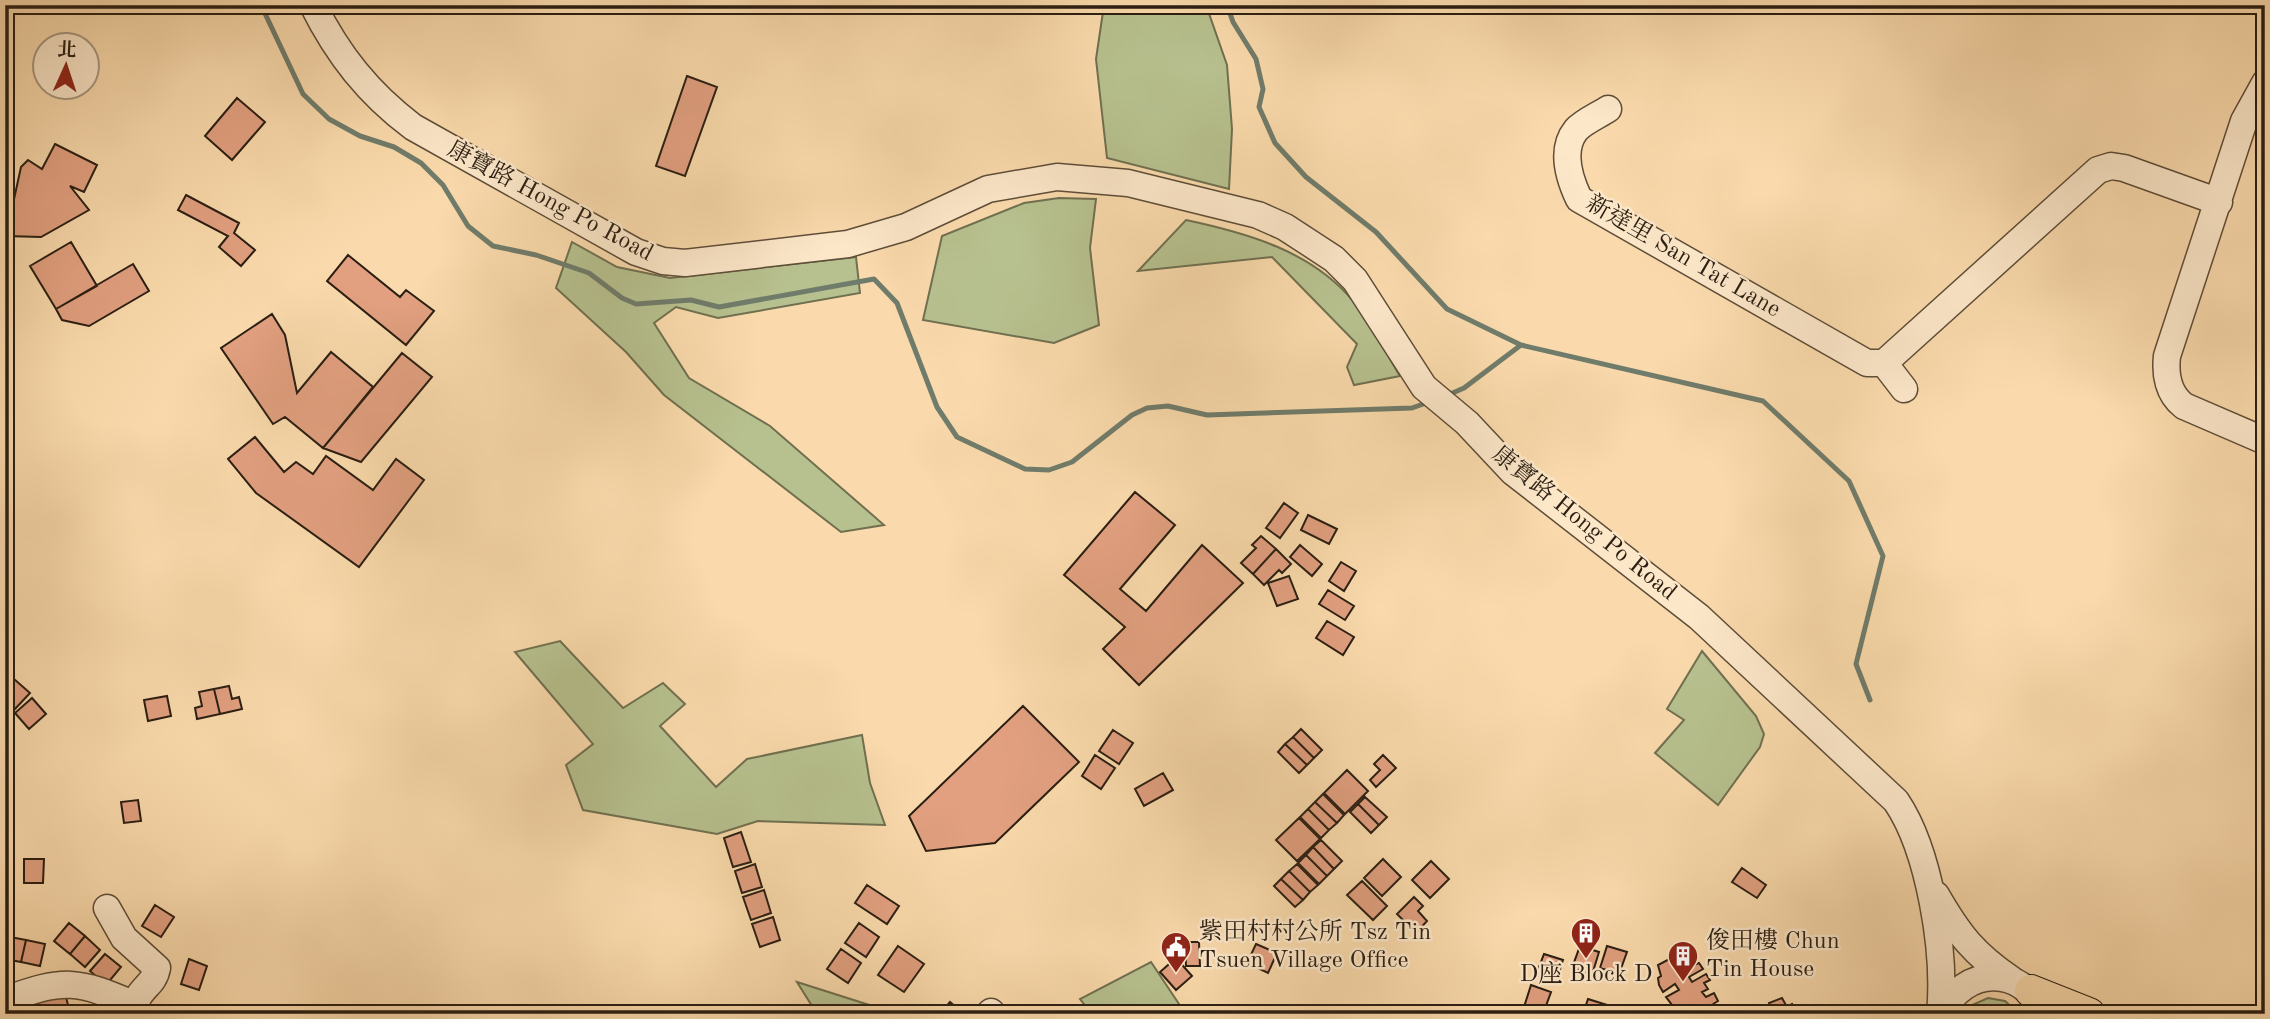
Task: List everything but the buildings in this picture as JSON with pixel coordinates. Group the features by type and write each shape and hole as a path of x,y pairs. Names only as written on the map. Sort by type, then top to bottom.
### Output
{"main road":[{"path":"2029,995 2089,1014"}],"street":[{"name":"康寶路 Hong Po Road","path":"313,5 348,65 372,93 405,121 636,252 663,261 685,263 848,244 906,227 965,197 1010,183 1057,177 1105,179 1258,215 1311,241 1355,280 1424,387 1467,423 1513,472 1699,617 1896,801 1914,833 1928,882 1941,975 1941,1014"},
{"path":"2265,83 2244,121 2167,356 2165,370 2178,402 2265,441"},
{"name":"新達里 San Tat Lane","path":"1608,109 1575,131 1567,154 1570,179 1579,199 1867,363 1884,363"},
{"path":"1904,389 1884,363 2098,170 2111,166 2124,168 2219,202"},
{"name":"康寶路 Hong Po Road","path":"1928,882 1952,923 1980,958 2029,995"},
{"path":"5,1000 62,982 91,988 135,1009 138,993 155,977 156,968 124,938 107,908"},
{"path":"1941,1014 1953,996 1973,981 1997,977 2029,995"}],"green space":[{"path":"1104,5 1206,5 1227,65 1232,129 1229,189 1107,158 1096,59"},
{"path":"1059,198 1096,199 1090,248 1099,325 1054,343 923,320 942,236 1024,203"},
{"path":"1186,220 1255,238 1298,257 1319,270 1337,284 1361,310 1400,376 1354,385 1347,367 1357,344 1272,257 1138,271"},
{"path":"572,242 617,267 670,278 856,257 860,293 718,318 676,307 654,323 689,378 770,426 884,525 841,532 664,395 626,352 556,288"},
{"path":"560,641 623,708 663,683 685,704 660,726 716,787 747,759 862,735 870,783 885,825 758,821 717,834 583,810 566,765 593,744 515,652"},
{"path":"1702,651 1756,716 1764,734 1760,747 1718,805 1655,753 1684,720 1667,709"},
{"path":"1151,962 1179,1004 1165,1014 1092,1014 1080,999"},
{"path":"797,982 885,1010 890,1014 817,1014"},
{"path":"1988,998 2005,1001 2019,1014 1964,1014 1972,1005"}],"waterway":[{"path":"261,5 303,94 329,119 360,136 394,147 421,163 443,185 468,226 493,246 536,255 589,273 622,298 636,304 691,300 719,307 874,279 897,303 937,407 957,437 1025,469 1049,470 1072,462 1132,415 1147,408 1168,406 1207,415 1412,408 1429,402"},
{"path":"1227,5 1233,22 1256,59 1263,89 1259,107 1275,143 1306,177 1376,232 1447,309 1521,345"},
{"path":"1448,395 1464,388 1521,345 1763,401 1849,481 1883,556 1856,664 1870,700"}],"place":[{"name":"D座 Block D","path":"1586,960"},
{"name":"紫田村村公所 Tsz Tin Tsuen Village Office","path":"1176,974"},
{"name":"俊田樓 Chun Tin House","path":"1683,983"}]}
